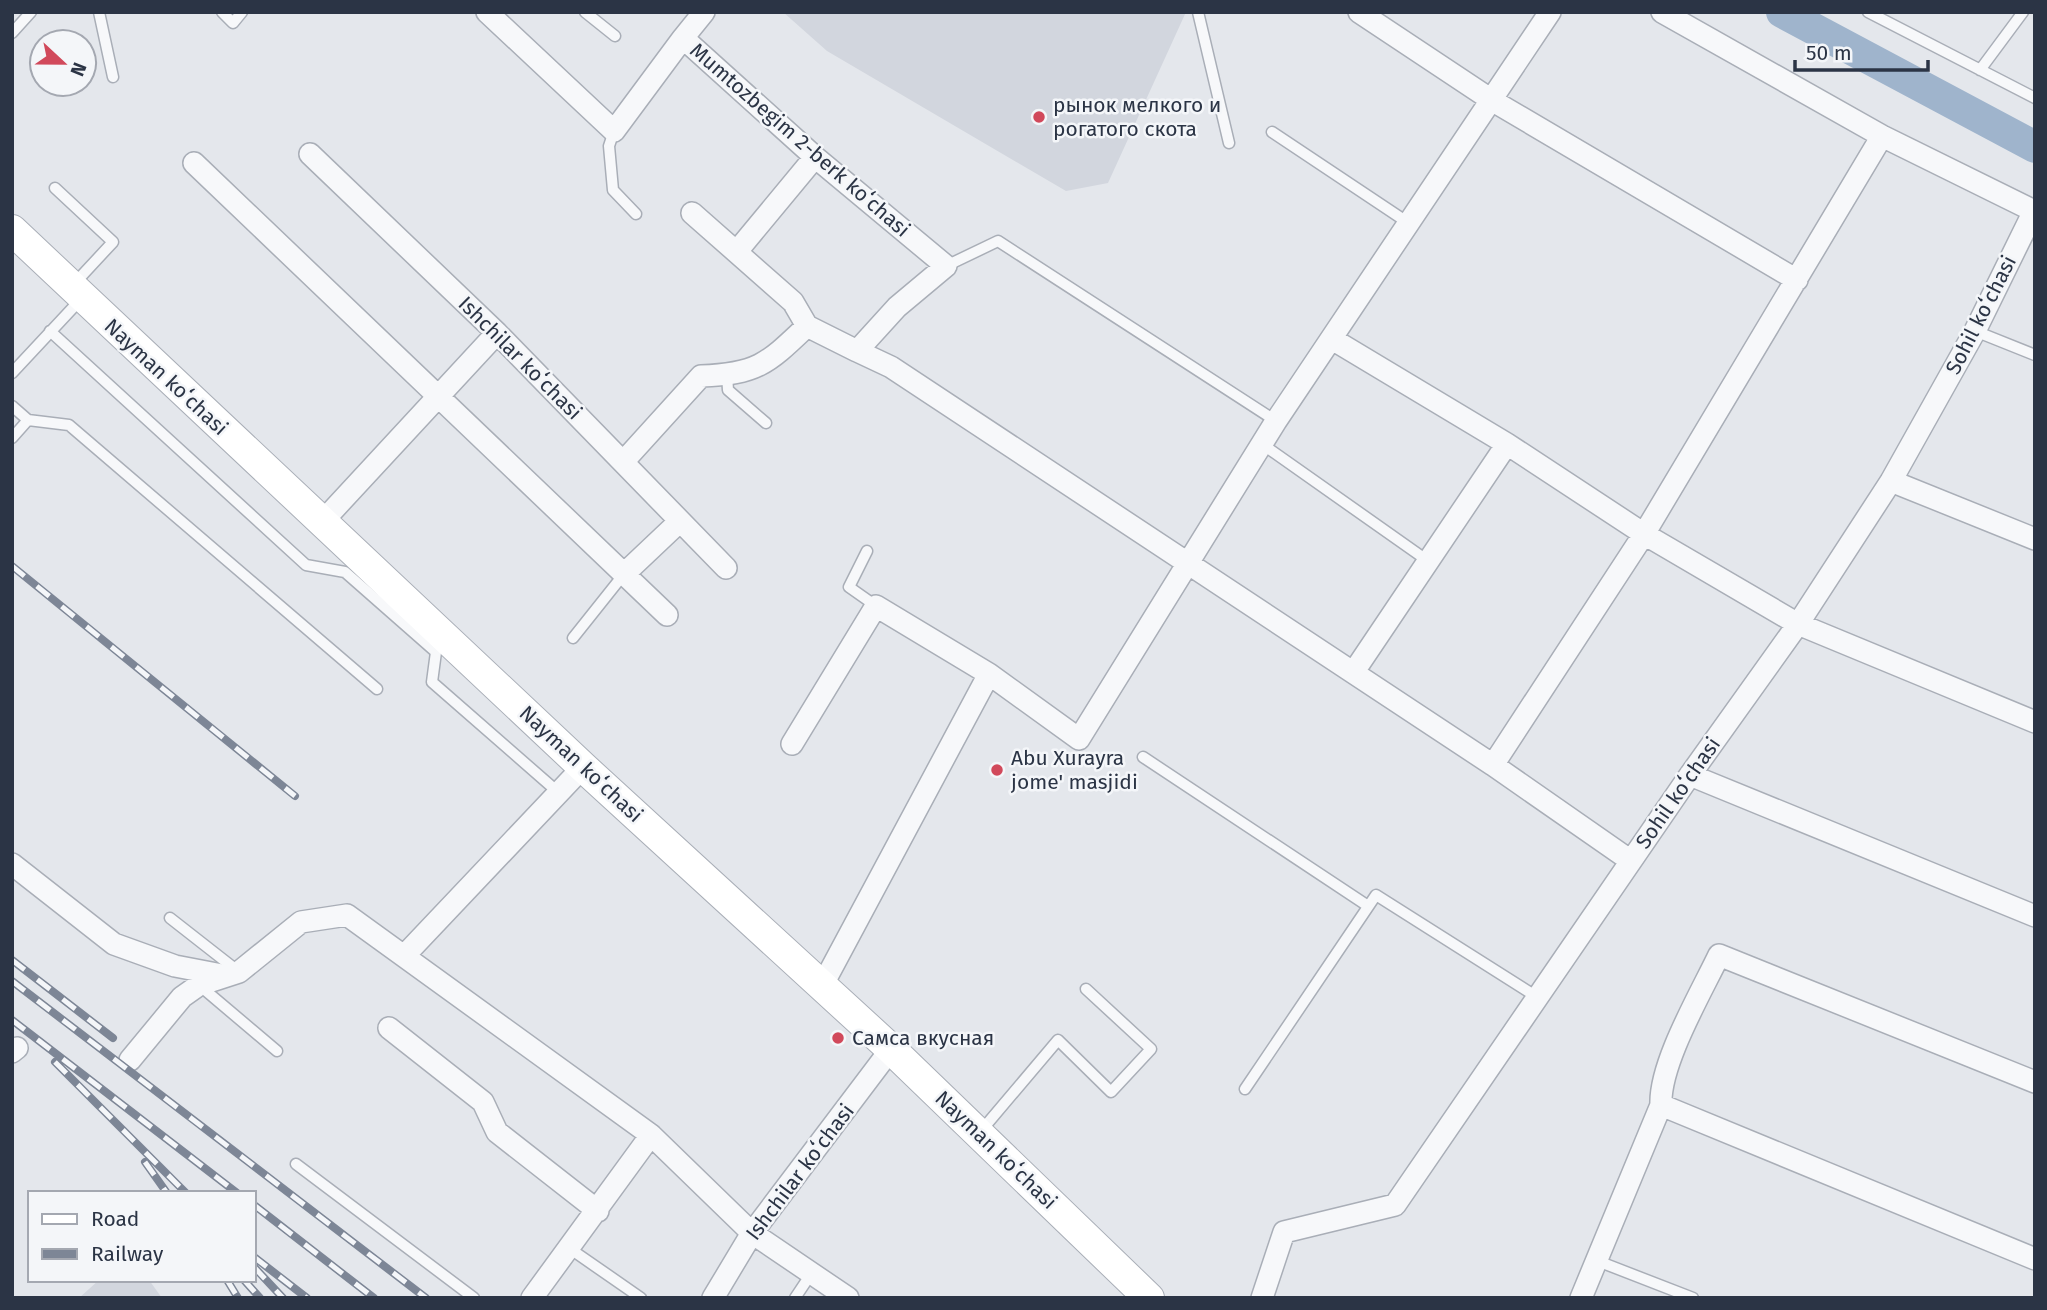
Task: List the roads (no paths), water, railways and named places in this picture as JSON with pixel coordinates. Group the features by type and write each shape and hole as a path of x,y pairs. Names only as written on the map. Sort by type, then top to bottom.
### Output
{"main road":[{"name":"Nayman koʻchasi","path":"12,230 583,767 891,1049 1149,1298"}],"street":[{"path":"487,12 614,131"},
{"path":"683,38 704,12"},
{"path":"1359,12 1493,101 1797,280"},
{"path":"792,744 876,606 989,674 1079,739 1185,563 1276,421 1410,225 1550,12"},
{"path":"1662,12 1881,136 2034,211"},
{"name":"Mumtozbegim 2-berk koʻchasi","path":"614,131 683,38 815,157 946,266"},
{"path":"1493,765 1644,534 1881,136"},
{"name":"Ishchilar koʻchasi","path":"310,154 497,333 726,568"},
{"path":"738,250 815,157"},
{"path":"194,163 667,615"},
{"name":"Sohil koʻchasi","path":"1262,1298 1284,1232 1395,1205 1690,775 1798,624 1891,481 1975,331 2034,211"},
{"path":"692,213 738,250 793,302 807,326 891,367 1493,765 1631,861"},
{"path":"857,351 897,307 946,266"},
{"path":"623,461 701,376 727,375 769,363 807,326"},
{"path":"322,522 497,333"},
{"path":"1332,339 1507,444 1644,534 1798,624 2035,722"},
{"path":"1357,667 1507,444"},
{"path":"1891,481 2035,539"},
{"path":"624,574 680,522"},
{"path":"822,986 989,674"},
{"path":"404,956 583,767"},
{"path":"1690,775 2035,915"},
{"path":"12,864 114,944 175,966 230,974"},
{"path":"130,1060 182,997 199,985 230,974 301,922 347,915 651,1135 752,1233 813,1271 848,1298"},
{"path":"1581,1298 1594,1260 1661,1105 1661,1088 1666,1072 1719,955 2035,1082"},
{"path":"389,1028 483,1102 497,1132 598,1211"},
{"name":"Ishchilar koʻchasi","path":"713,1298 752,1233 891,1049"},
{"path":"1661,1105 2035,1259"},
{"path":"532,1298 651,1135"}],"lane":[{"path":"12,33 31,12"},
{"path":"99,12 113,77"},
{"path":"222,12 233,23 242,12"},
{"path":"585,12 615,36"},
{"path":"1198,12 1229,144"},
{"path":"1868,12 2035,98"},
{"path":"1980,70 2023,12"},
{"path":"614,131 609,146 612,190 636,214"},
{"path":"1272,132 1410,225"},
{"path":"12,373 50,331 113,242 55,188"},
{"path":"946,266 998,241 1276,421"},
{"path":"50,331 306,565 345,572 436,652 432,682 559,793"},
{"path":"1975,331 2035,355"},
{"path":"727,375 728,390 766,423"},
{"path":"12,406 29,420 69,425 377,688"},
{"path":"12,438 29,420"},
{"path":"1262,444 1428,561"},
{"path":"867,551 849,587 876,606"},
{"path":"573,638 624,574"},
{"path":"1143,757 1368,906"},
{"path":"1245,1089 1376,895 1537,997"},
{"path":"170,918 230,974"},
{"path":"199,985 276,1051"},
{"path":"979,1133 1058,1040 1111,1093 1151,1049 1086,989"},
{"path":"296,1164 474,1298"},
{"path":"569,1248 641,1298"},
{"path":"1594,1260 1693,1298"},
{"path":"794,1298 813,1271"}],"waterway":[{"path":"1782,12 2035,147"}],"railway":[{"path":"12,566 295,796"},
{"path":"12,960 113,1038"},
{"path":"12,981 426,1298"},
{"path":"12,1020 234,1191"},
{"path":"55,1062 184,1191"},
{"path":"145,1162 166,1191"},
{"path":"256,1207 374,1298"},
{"path":"256,1259 307,1298"},
{"path":"256,1269 283,1298"},
{"path":"228,1282 238,1298"},
{"path":"246,1282 260,1298"}],"place":[{"name":"рынок мелкого и рогатого скота","path":"1039,117"},
{"name":"Abu Xurayra jome' masjidi","path":"997,770"},
{"name":"Самса вкусная","path":"838,1038"}]}
